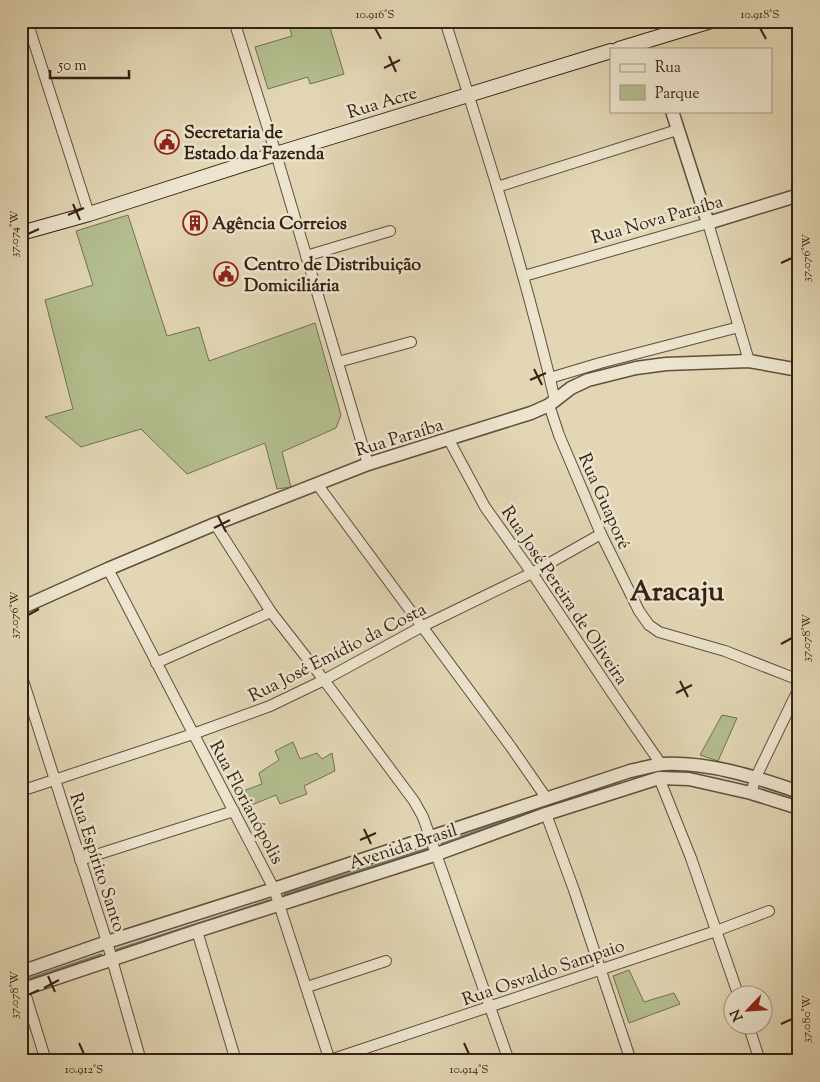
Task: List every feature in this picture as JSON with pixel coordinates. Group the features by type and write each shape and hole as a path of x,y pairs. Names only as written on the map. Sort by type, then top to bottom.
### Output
{"main road":[{"path":"625,48 651,44 711,21"},
{"name":"Rua Acre","path":"21,233 89,214 276,154 610,51"}],"street":[{"path":"27,21 89,214"},
{"path":"234,21 276,154 368,464"},
{"name":"Rua Guaporé","path":"445,21 524,276 550,378 552,402 559,435 601,534 640,611 654,629 741,657 799,680"},
{"path":"672,112 749,361"},
{"path":"497,187 677,130"},
{"name":"Rua Nova Paraíba","path":"524,276 799,195"},
{"path":"306,256 390,231"},
{"path":"550,378 739,327"},
{"path":"338,362 411,342"},
{"name":"Rua Paraíba","path":"21,608 108,568 368,464 515,419 552,402 572,388 588,380 636,368 666,364 749,361 799,370"},
{"name":"Rua José Pereira de Oliveira","path":"449,440 485,507 661,764"},
{"path":"317,484 512,747 547,799"},
{"path":"215,524 271,612 414,801 423,817 432,838 465,939 491,1006 509,1061"},
{"name":"Rua José Emídio da Costa","path":"21,792 244,717 324,680 423,626 532,573 601,534"},
{"name":"Rua Florianópolis","path":"108,568 274,889 329,1060"},
{"path":"156,663 271,612"},
{"name":"Rua Espírito Santo","path":"21,674 107,942 141,1061"},
{"path":"752,793 756,777 799,688"},
{"name":"Avenida Brasil","path":"21,972 107,942 432,838 630,771 661,764 684,764 756,777 799,792"},
{"path":"659,778 691,858 735,984"},
{"name":"Avenida Brasil","path":"22,986 111,960 437,854 546,814 659,778 689,779 752,793 799,808"},
{"path":"80,860 234,811"},
{"path":"546,814 601,969 631,1061"},
{"name":"Rua Osvaldo Sampaio","path":"329,1060 770,912"},
{"path":"196,931 236,1061"},
{"path":"307,987 386,960"},
{"path":"22,986 46,1061"},
{"path":"751,1034 760,1061"}],"green space":[{"path":"288,21 328,21 344,74 310,84 308,77 268,89 255,47 292,36"},
{"path":"128,215 167,336 199,327 209,361 315,323 341,415 336,428 282,452 291,487 277,489 265,443 187,474 141,429 81,447 45,417 73,409 45,300 93,285 76,231"},
{"path":"722,715 737,718 718,761 700,755"},
{"path":"293,742 300,759 317,753 322,759 332,753 335,771 304,786 307,794 280,804 276,795 242,809 235,794 262,784 259,773 279,760 275,751"},
{"path":"629,970 644,1002 674,993 680,1004 629,1023 613,976"}],"waterway":[{"path":"442,844 619,781"},
{"path":"285,895 427,849"},
{"path":"117,950 269,901"},
{"path":"30,979 101,955"}],"place":[{"name":"Secretaria de Estado da Fazenda","path":"167,142"},
{"name":"Agência Correios","path":"195,223"},
{"name":"Centro de Distribuição Domiciliária","path":"226,274"}],"district":[{"name":"Aracaju","path":"677,590"}]}
